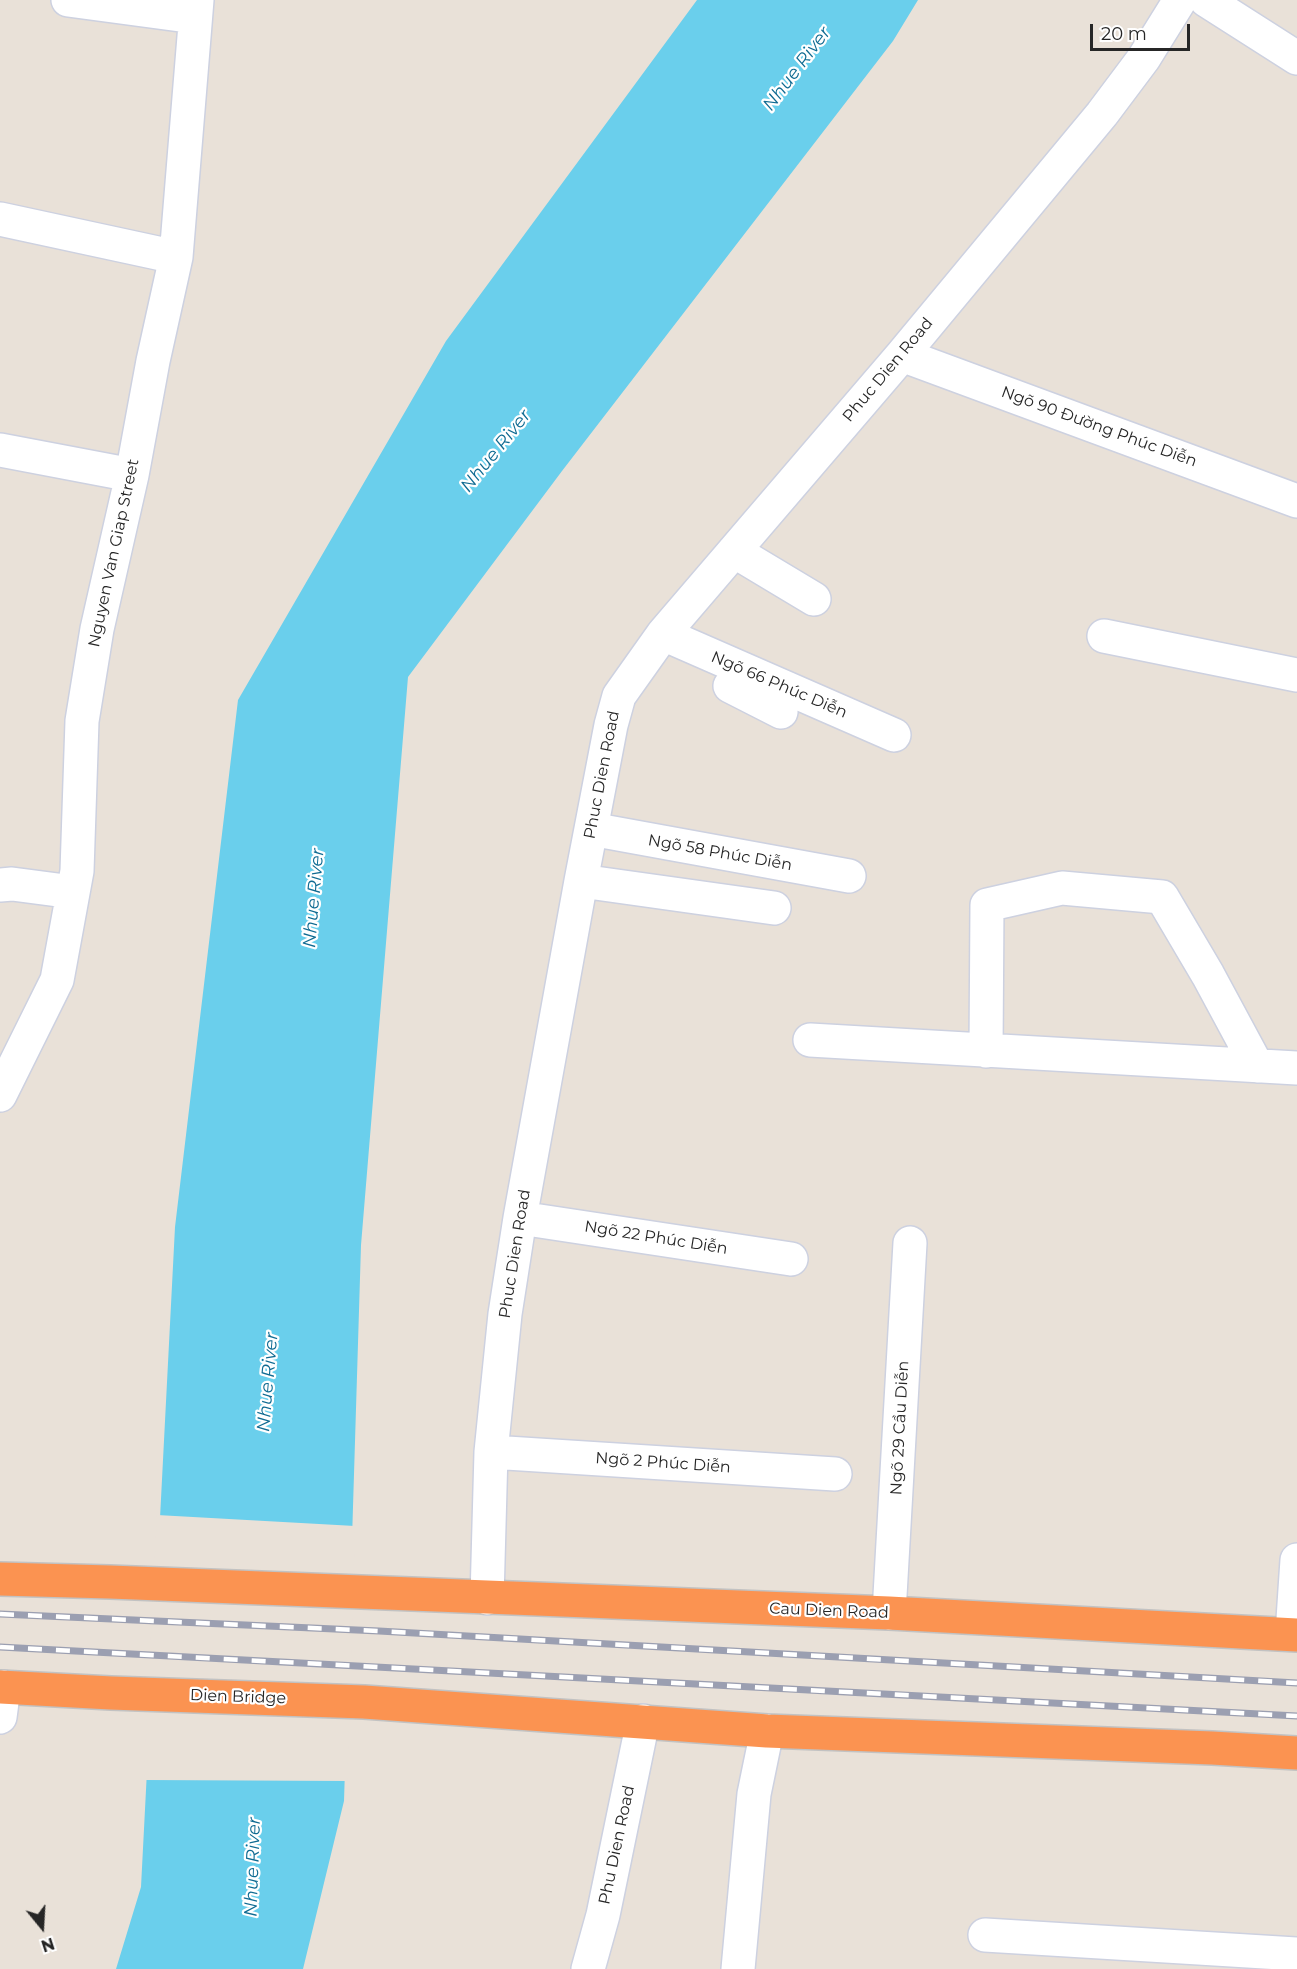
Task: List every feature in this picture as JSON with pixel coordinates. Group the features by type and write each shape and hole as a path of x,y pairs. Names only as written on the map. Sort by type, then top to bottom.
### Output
{"highway":[{"name":"Cau Dien Road","path":"0,1579 889,1613 1294,1634"},
{"name":"Dien Bridge","path":"1,1697 111,1693 364,1702 643,1721"},
{"path":"643,1721 767,1731 1297,1753"}],"street":[{"path":"68,0 196,9"},
{"name":"Phuc Dien Road","path":"488,1598 491,1452 505,1314 520,1218 581,881 611,725 619,696 658,641 902,355 1102,114 1144,58 1180,0"},
{"path":"1206,0 1297,58"},
{"name":"Nguyen Van Giap Street","path":"0,1095 57,980 77,871 81,721 97,629 132,475 153,361 176,257 196,9"},
{"path":"0,219 176,257"},
{"name":"Ngõ 90 Đường Phúc Diễn","path":"902,355 1297,501"},
{"path":"0,450 132,475"},
{"path":"730,556 808,603"},
{"path":"1104,636 1297,675"},
{"path":"658,641 781,712"},
{"name":"Ngõ 66 Phúc Diễn","path":"658,641 894,735"},
{"name":"Ngõ 58 Phúc Diễn","path":"591,829 849,876"},
{"path":"581,881 774,908"},
{"path":"0,885 12,884 73,892"},
{"path":"986,1051 987,905 1062,888 1162,897 1208,975 1257,1066"},
{"path":"810,1040 1297,1068"},
{"name":"Ngõ 22 Phúc Diễn","path":"520,1218 791,1259"},
{"name":"Ngõ 29 Cầu Diễn","path":"889,1613 910,1243"},
{"name":"Ngõ 2 Phúc Diễn","path":"491,1452 835,1474"},
{"path":"1294,1634 1297,1560"},
{"name":"Phu Dien Road","path":"588,1969 603,1915 643,1721"},
{"path":"738,1969 754,1794 767,1731"},
{"path":"985,1935 1297,1954"}],"water":[{"name":"Nhue River","path":"697,0 918,0 893,41 562,471 408,677 361,1245 344,1801 303,1969 116,1969 141,1887 175,1227 238,700 446,341"}],"pier":[{"path":"157,1515 355,1526 347,1781 144,1780"}],"railway":[{"path":"0,1614 379,1631 1297,1683"},
{"path":"0,1647 1297,1716"}]}
